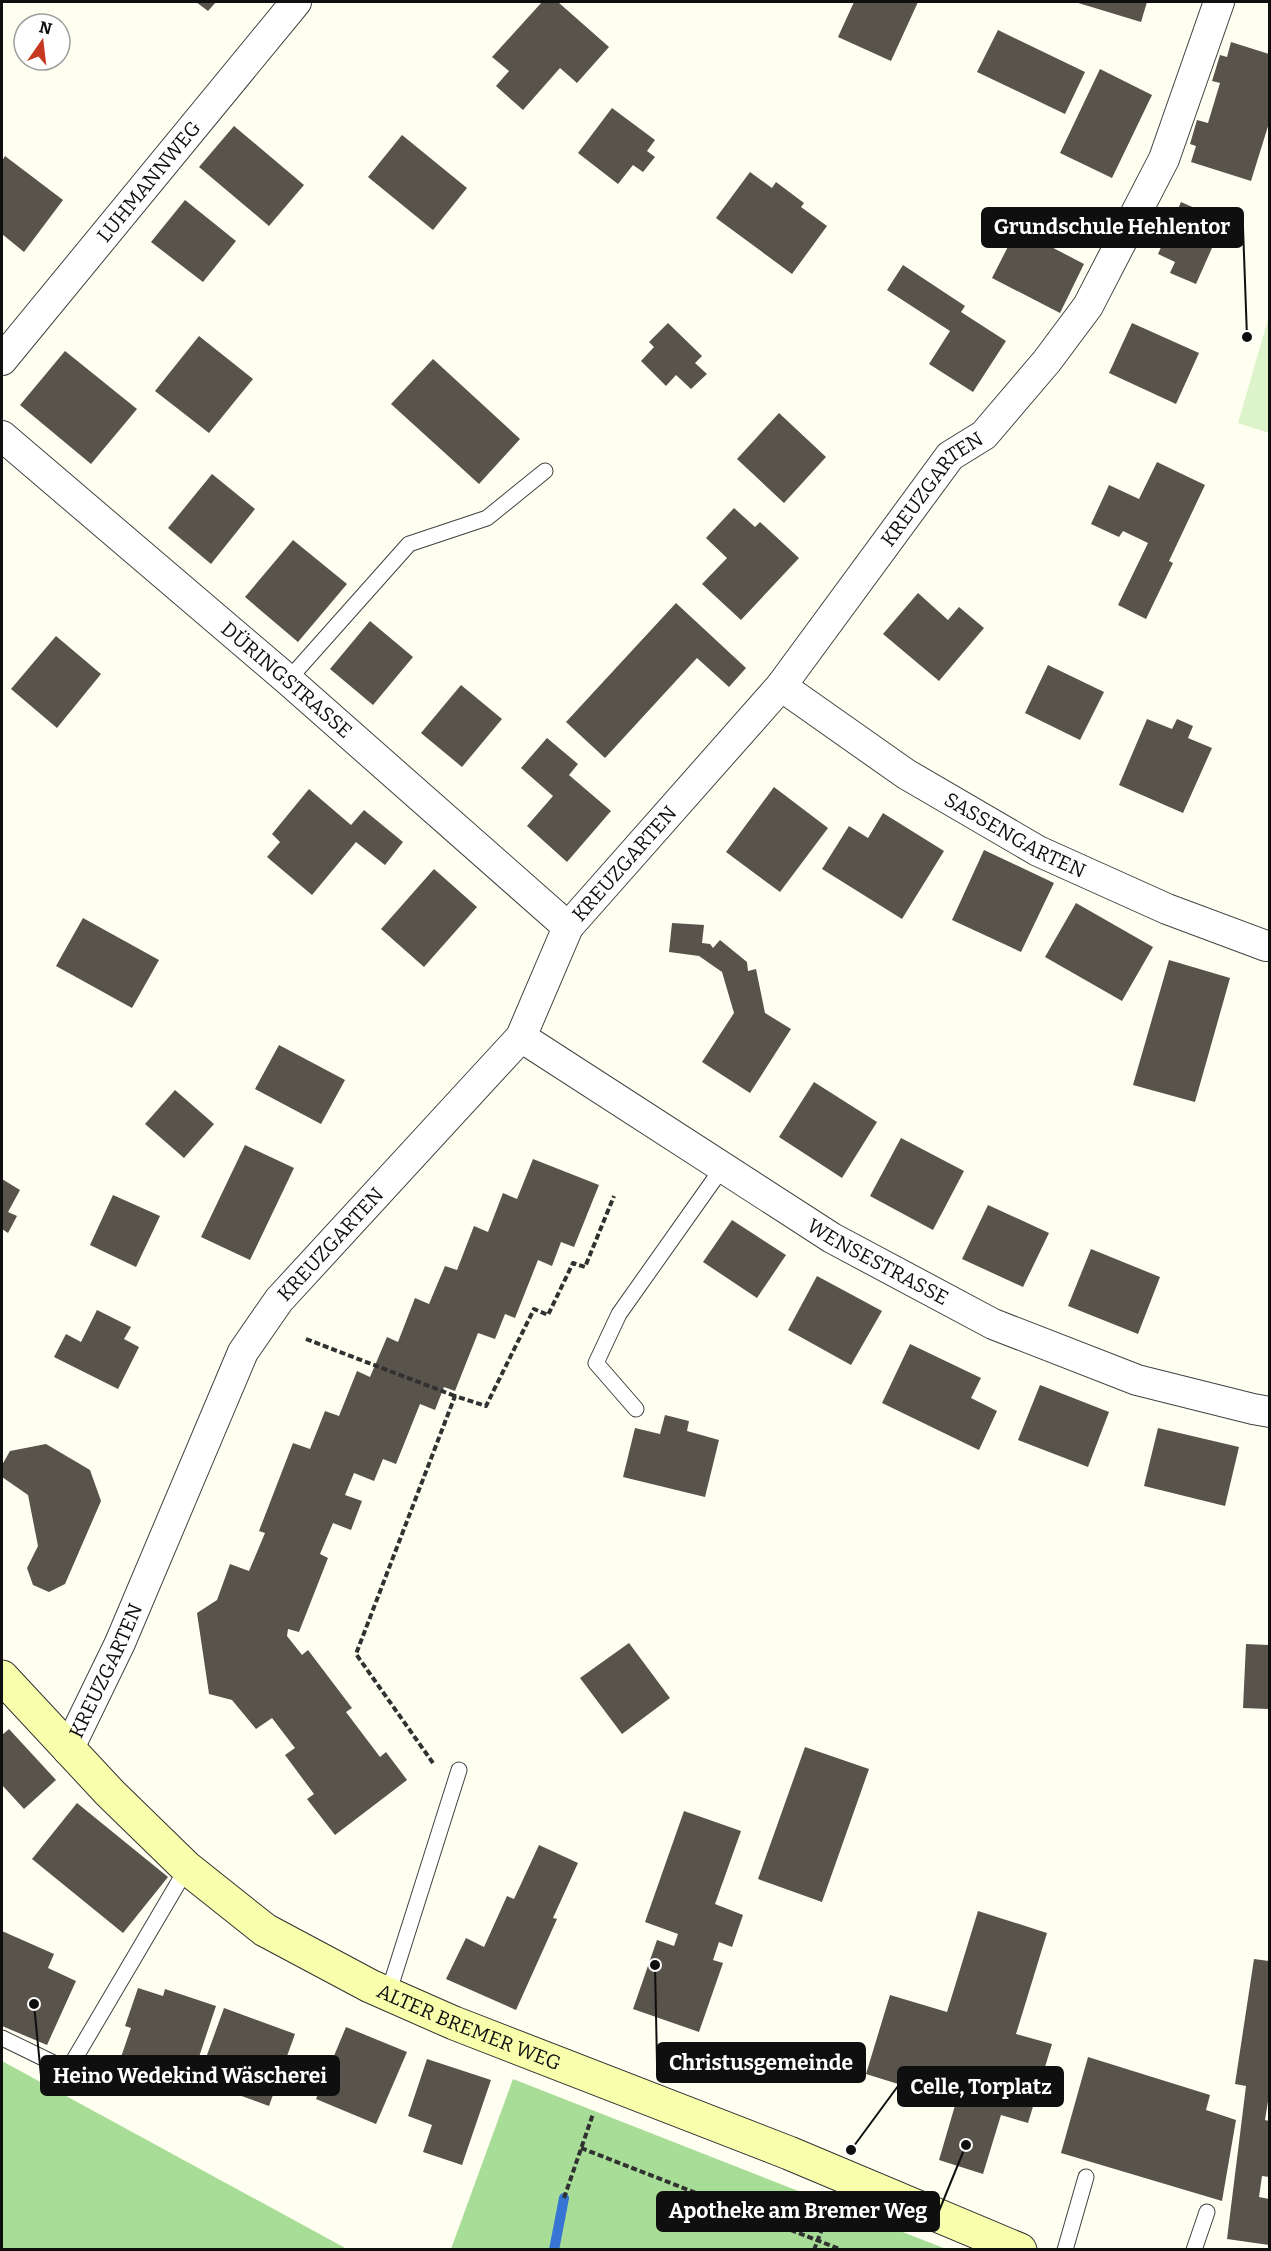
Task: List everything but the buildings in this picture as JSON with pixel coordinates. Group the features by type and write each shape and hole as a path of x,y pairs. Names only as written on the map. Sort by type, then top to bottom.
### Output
{"street":[{"name":"LUHMANNWEG","path":"2,360 296,2"},
{"name":"KREUZGARTEN","path":"68,1750 120,1643 243,1352 279,1300 521,1037 568,927 781,686 950,456 984,435 1047,361 1088,306 1164,159 1219,2"},
{"name":"DÜRINGSTRASSE","path":"2,436 288,680 568,927"},
{"name":"SASSENGARTEN","path":"781,686 906,774 1038,852 1167,909 1266,946"},
{"name":"WENSESTRASSE","path":"521,1037 832,1238 993,1324 1137,1380 1269,1412"},
{"name":"ALTER BREMER WEG","path":"2,1677 68,1750 187,1868 265,1930 388,1994 454,2023 842,2175 1020,2250"}],"lane":[{"path":"288,680 409,544 488,518 545,471"},
{"path":"636,1409 596,1364 619,1314 723,1167"},
{"path":"388,1994 459,1770"},
{"path":"2,2038 68,2070 187,1868"},
{"path":"1065,2250 1086,2177"},
{"path":"1194,2250 1208,2212"}],"path":[{"path":"306,1339 486,1406 534,1309 548,1315 573,1263 585,1267 614,1196"},
{"path":"453,1790 356,1654 455,1396"},
{"path":"564,2198 581,2148 842,2250"},
{"path":"814,2250 842,2175"}],"green space":[{"path":"1269,316 1269,433 1238,423"},
{"path":"2,2061 347,2249 2,2249"},
{"path":"513,2079 946,2249 451,2249"}],"waterway":[{"path":"554,2250 564,2198"}],"place":[{"name":"Grundschule Hehlentor","path":"1247,337"},
{"name":"Christusgemeinde","path":"655,1965"},
{"name":"Heino Wedekind Wäscherei","path":"34,2004"},
{"name":"Apotheke am Bremer Weg","path":"966,2145"},
{"name":"Celle, Torplatz","path":"851,2150"}]}
